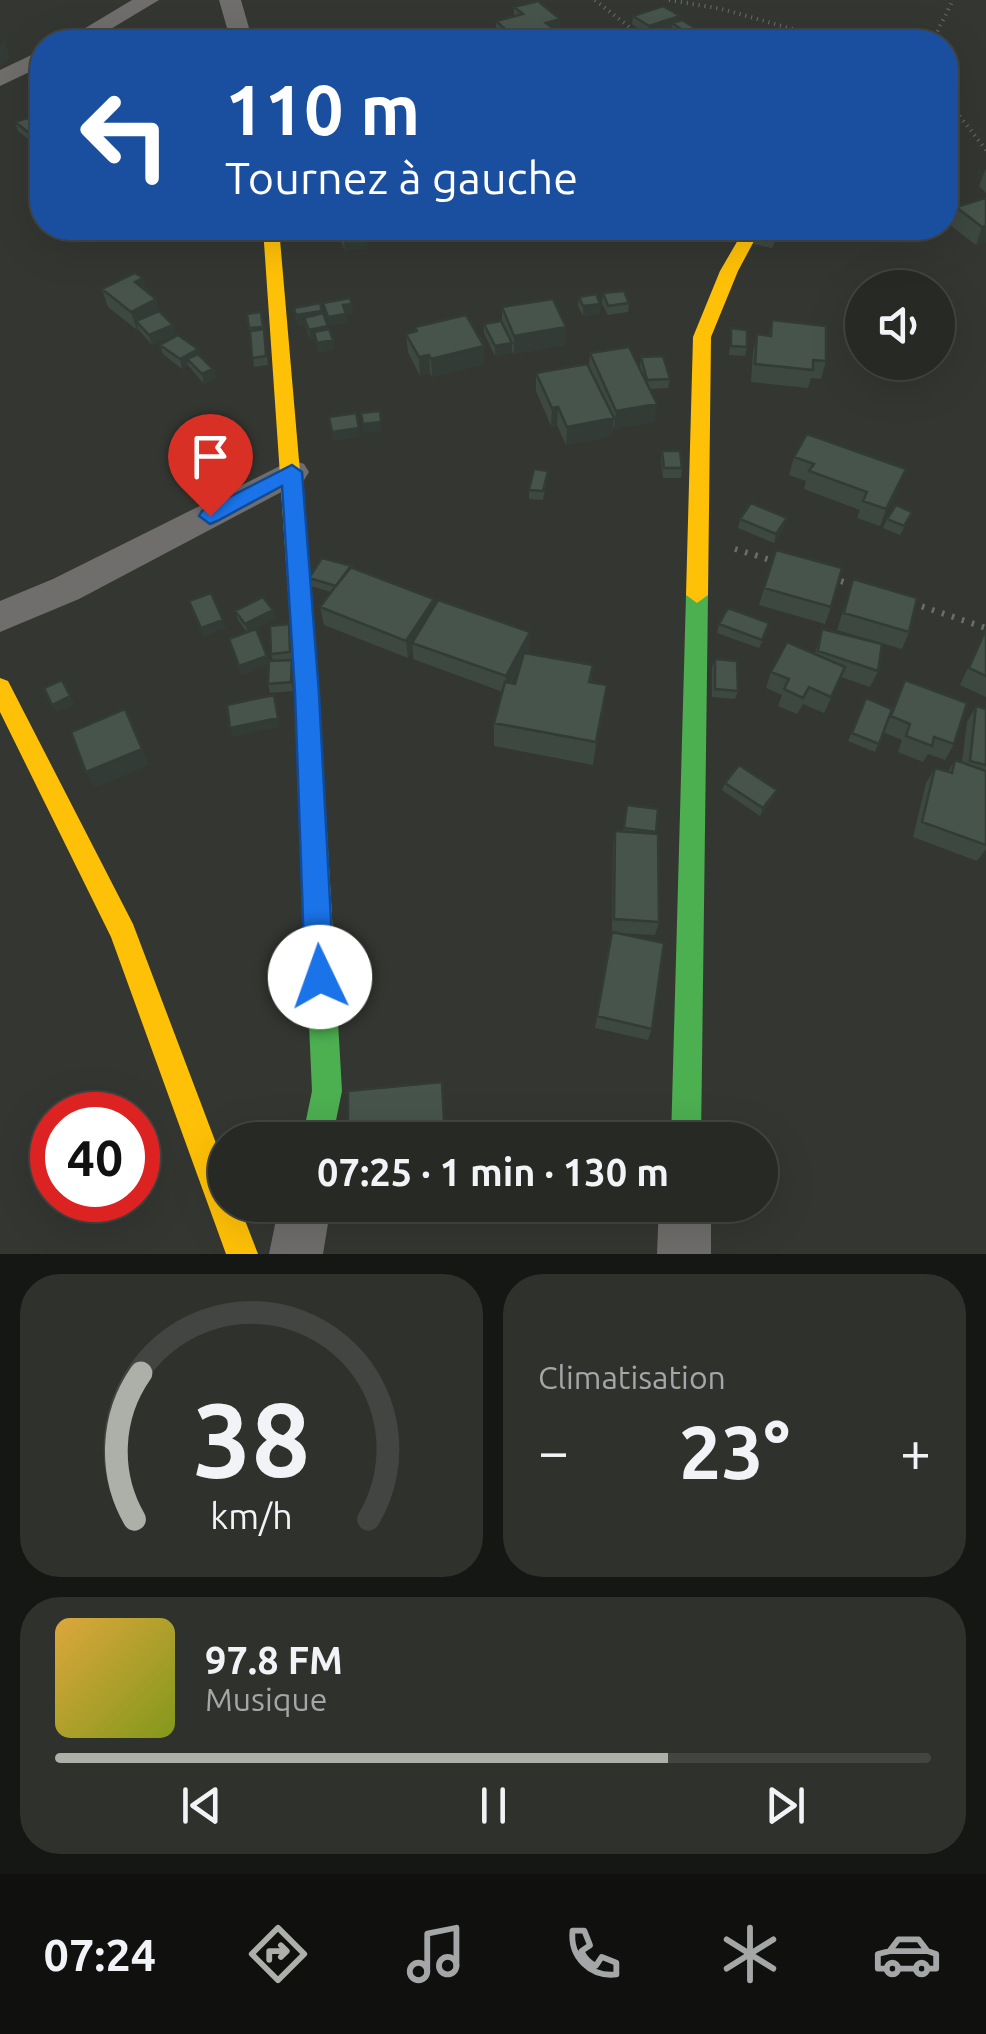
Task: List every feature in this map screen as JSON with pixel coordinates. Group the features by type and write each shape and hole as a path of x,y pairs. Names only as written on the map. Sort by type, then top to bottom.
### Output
{"street":[{"path":"94,30 148,0"},
{"path":"230,0 239,30"},
{"path":"0,79 30,63"},
{"path":"272,240 307,693 326,1091 320,1122"},
{"path":"686,1122 702,336 747,240"},
{"path":"0,617 66,589 292,472"},
{"path":"0,688 123,932 242,1254"},
{"path":"296,1254 302,1222"},
{"path":"684,1254 685,1222"}],"path":[{"path":"595,0 633,30"},
{"path":"669,0 722,9 796,30"},
{"path":"938,30 952,2"},
{"path":"958,111 986,150"},
{"path":"696,538 788,565"},
{"path":"826,576 864,588"},
{"path":"900,599 986,628"}],"building":[{"path":"538,1 560,19 546,23 556,30 506,30 496,21 523,14 514,7"},
{"path":"663,6 680,16 649,26 633,16"},
{"path":"682,20 695,28 683,30 672,23"},
{"path":"30,120 30,134 15,122"},
{"path":"986,198 986,226 982,227 958,206"},
{"path":"135,273 143,278 135,282 156,299 131,312 102,289"},
{"path":"624,291 629,303 608,306 603,293"},
{"path":"596,294 600,304 583,306 579,297"},
{"path":"350,298 352,304 343,305 346,314 328,317 323,303"},
{"path":"553,299 566,327 514,336 502,307"},
{"path":"320,303 322,311 296,315 294,308"},
{"path":"159,311 173,325 149,335 136,321"},
{"path":"261,312 263,327 249,328 247,314"},
{"path":"323,313 328,326 309,330 304,318"},
{"path":"466,315 484,346 431,359 429,355 419,357 406,334 417,331 415,327"},
{"path":"772,320 826,326 826,361 813,360 813,370 755,364 757,334 771,336"},
{"path":"501,321 512,343 495,346 484,324"},
{"path":"731,328 747,330 747,347 731,346"},
{"path":"264,329 266,356 252,358 250,331"},
{"path":"329,329 333,340 317,343 314,332"},
{"path":"178,335 198,349 180,359 160,345"},
{"path":"629,347 657,404 616,411 590,353"},
{"path":"198,354 213,369 202,374 187,359"},
{"path":"663,356 670,379 647,380 641,357"},
{"path":"587,364 614,418 567,427 558,407 552,408 536,373"},
{"path":"380,411 381,422 363,424 361,413"},
{"path":"356,413 359,428 332,432 329,417"},
{"path":"807,434 906,469 886,509 863,501 867,492 809,471 814,464 794,457"},
{"path":"662,451 680,451 682,468 664,468"},
{"path":"534,469 548,471 543,491 529,490"},
{"path":"751,503 787,518 776,534 740,519"},
{"path":"896,505 912,512 904,526 887,519"},
{"path":"776,550 842,568 831,607 764,588"},
{"path":"322,558 352,566 336,586 309,578"},
{"path":"350,567 434,599 406,641 320,607"},
{"path":"853,579 917,598 909,632 844,613"},
{"path":"211,593 223,620 201,628 189,601"},
{"path":"263,597 273,610 245,624 235,611"},
{"path":"438,600 530,632 506,676 412,643"},
{"path":"728,608 769,623 762,640 719,624"},
{"path":"289,624 290,652 271,654 270,626"},
{"path":"256,629 267,656 239,666 229,639"},
{"path":"822,629 882,644 878,671 818,651"},
{"path":"986,629 986,676 969,668"},
{"path":"787,642 845,667 831,697 809,687 803,698 784,689 789,679 771,672"},
{"path":"524,653 593,665 589,682 607,685 596,742 494,723 505,682 515,684"},
{"path":"715,659 737,661 738,691 715,689"},
{"path":"292,660 291,682 268,684 269,661"},
{"path":"62,680 70,696 52,705 44,688"},
{"path":"905,680 967,703 954,744 934,737 932,746 906,736 910,724 891,716"},
{"path":"274,695 278,718 230,728 227,705"},
{"path":"866,698 892,709 879,744 852,733"},
{"path":"976,706 986,709 986,765 970,761"},
{"path":"125,709 142,749 86,772 71,732"},
{"path":"955,760 986,771 986,845 922,822 935,768 952,773"},
{"path":"739,765 777,790 763,808 725,783"},
{"path":"627,805 658,809 656,832 624,828"},
{"path":"615,831 658,834 659,922 614,919"},
{"path":"612,932 664,943 652,1029 597,1016"},
{"path":"442,1082 444,1122 348,1122 348,1091"}],"traffic: fast":[{"path":"686,1122 697,595"},
{"path":"319,935 327,1091 321,1122"}],"traffic: slow":[{"path":"272,240 307,693 319,935"},
{"path":"697,595 702,337 746,240"},
{"path":"0,688 123,933 242,1254"}],"route":[{"path":"210,516 292,472 320,977"}]}
